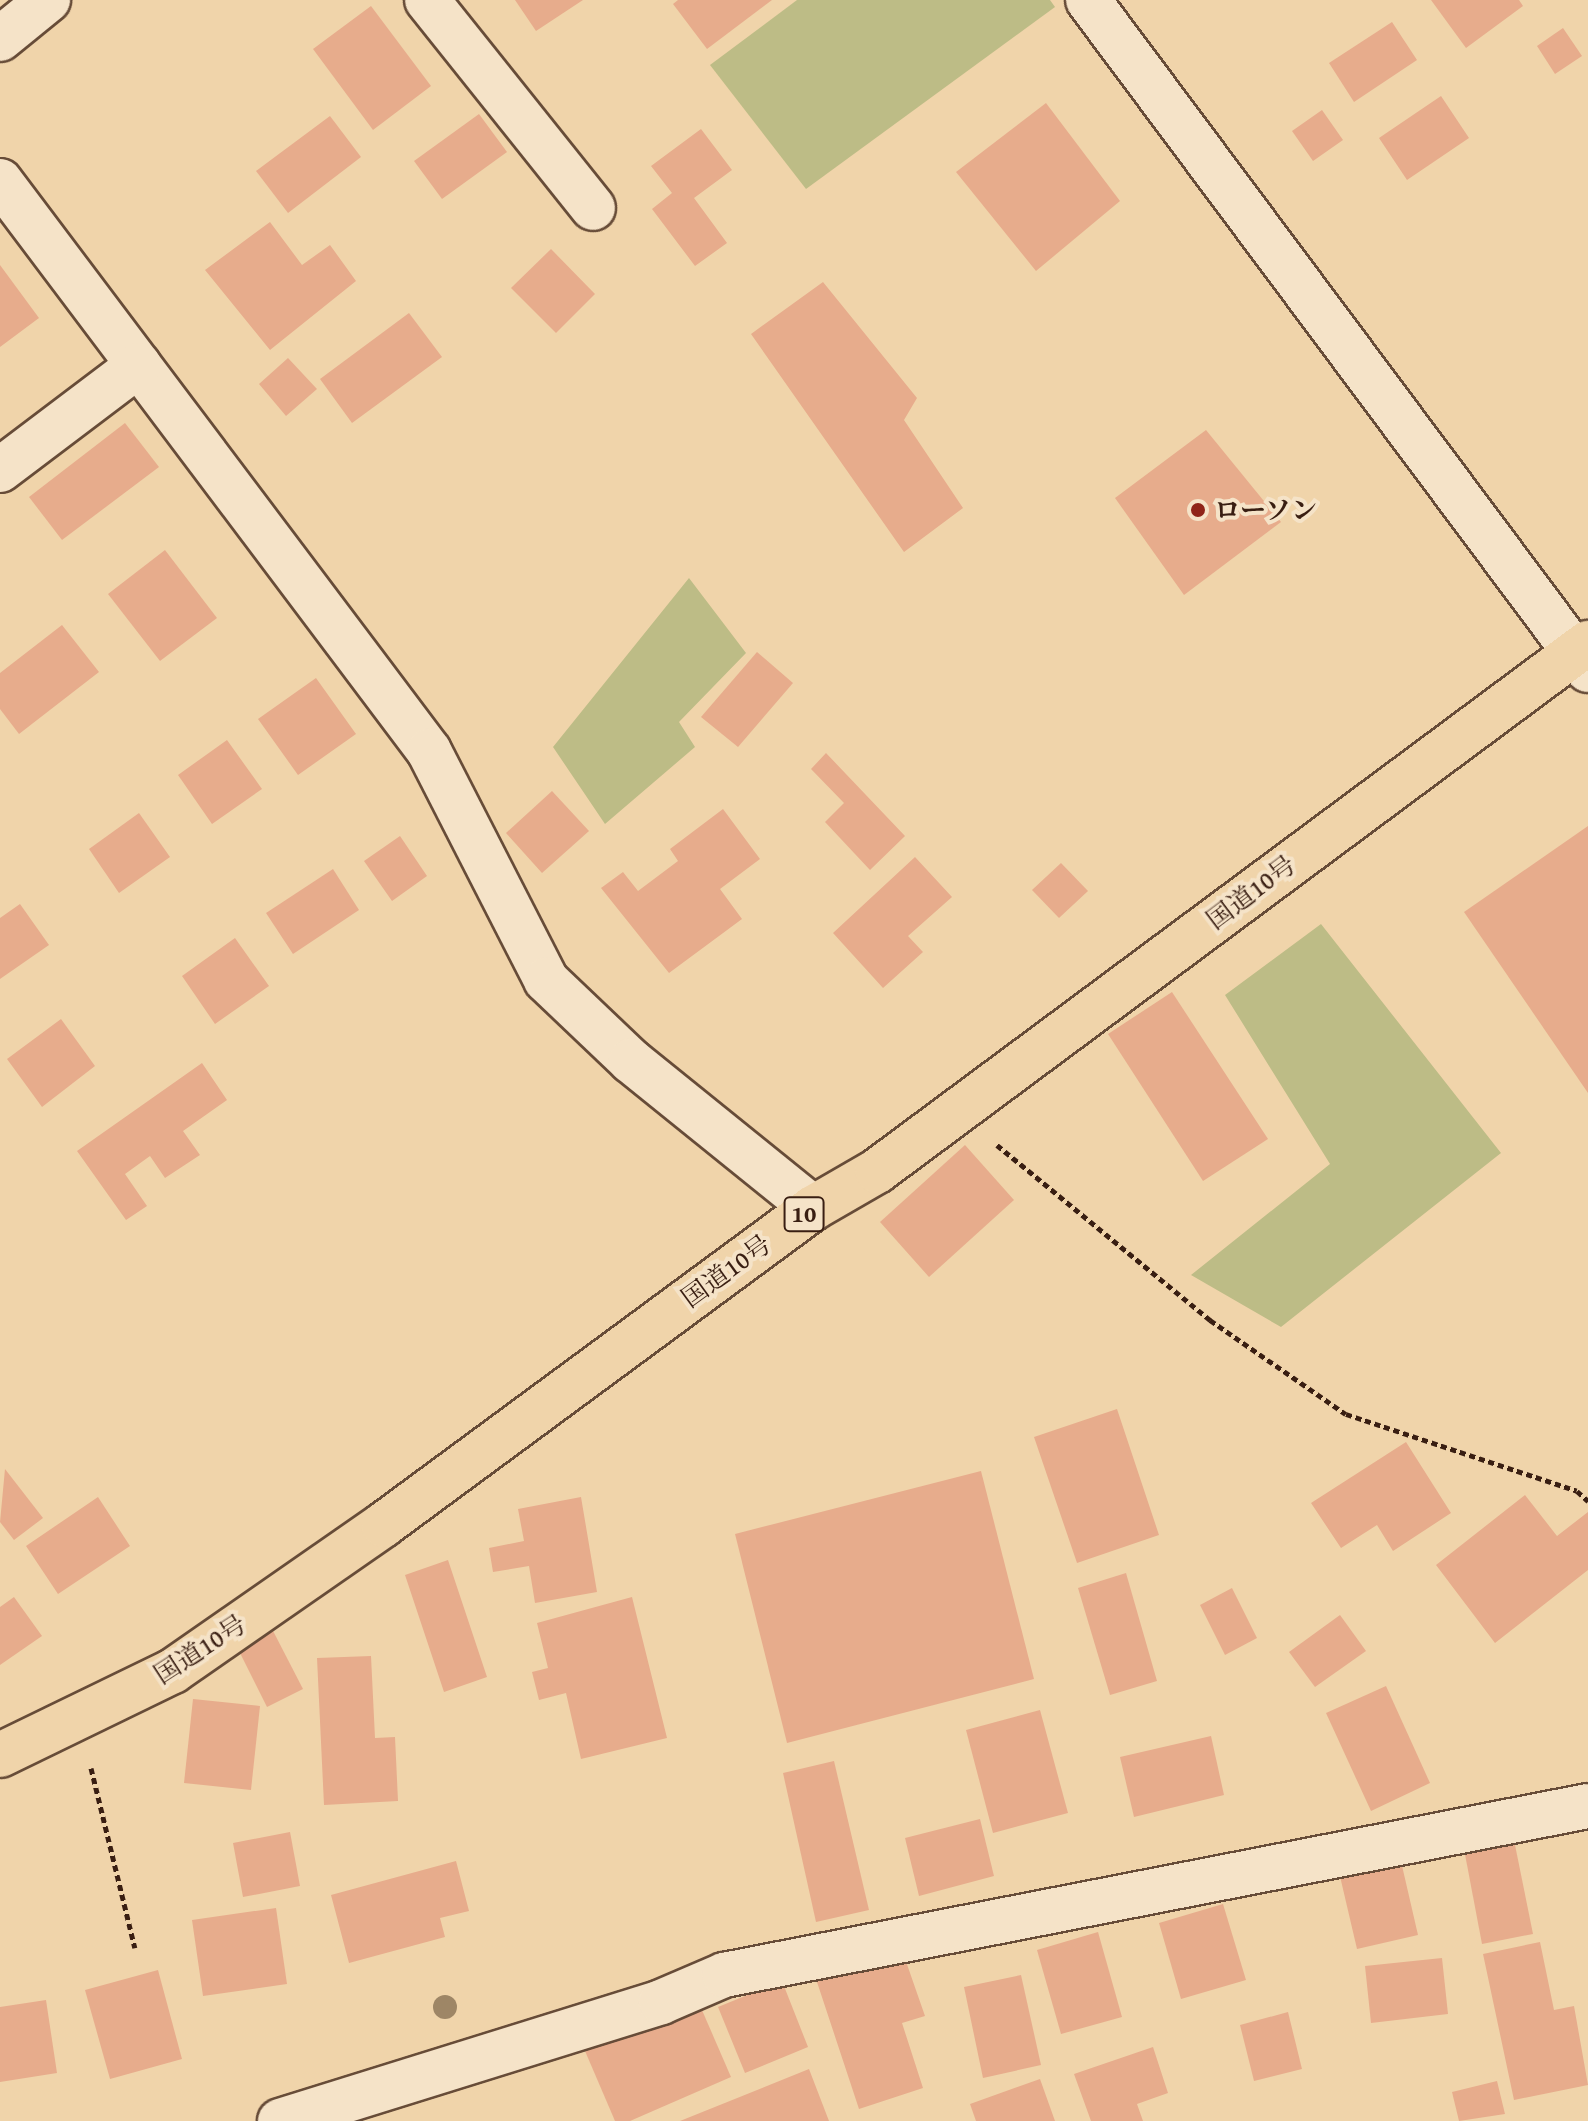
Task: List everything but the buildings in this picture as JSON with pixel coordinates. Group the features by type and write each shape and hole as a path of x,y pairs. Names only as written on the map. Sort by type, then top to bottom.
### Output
{"highway":[{"name":"国道10号","path":"0,1755 173,1671 813,1208 877,1171 1584,655"}],"street":[{"path":"0,39 48,0"},
{"path":"427,0 593,208"},
{"path":"1088,0 1584,655"},
{"path":"0,181 429,751 546,980 631,1061 813,1208"},
{"path":"0,470 139,365"},
{"path":"280,2121 661,2002 724,1975 1588,1806"}],"path":[{"path":"957,1111 1210,1320 1346,1414 1577,1491 1588,1501"},
{"path":"78,1717 135,1948"}],"shaded area":[{"path":"797,0 1050,0 1055,7 806,189 710,65"},
{"path":"689,578 746,653 679,722 695,747 605,824 553,747"},
{"path":"1321,924 1501,1153 1281,1327 1191,1275 1330,1164 1225,995"}],"place":[{"name":"ローソン","path":"1198,510"}]}
